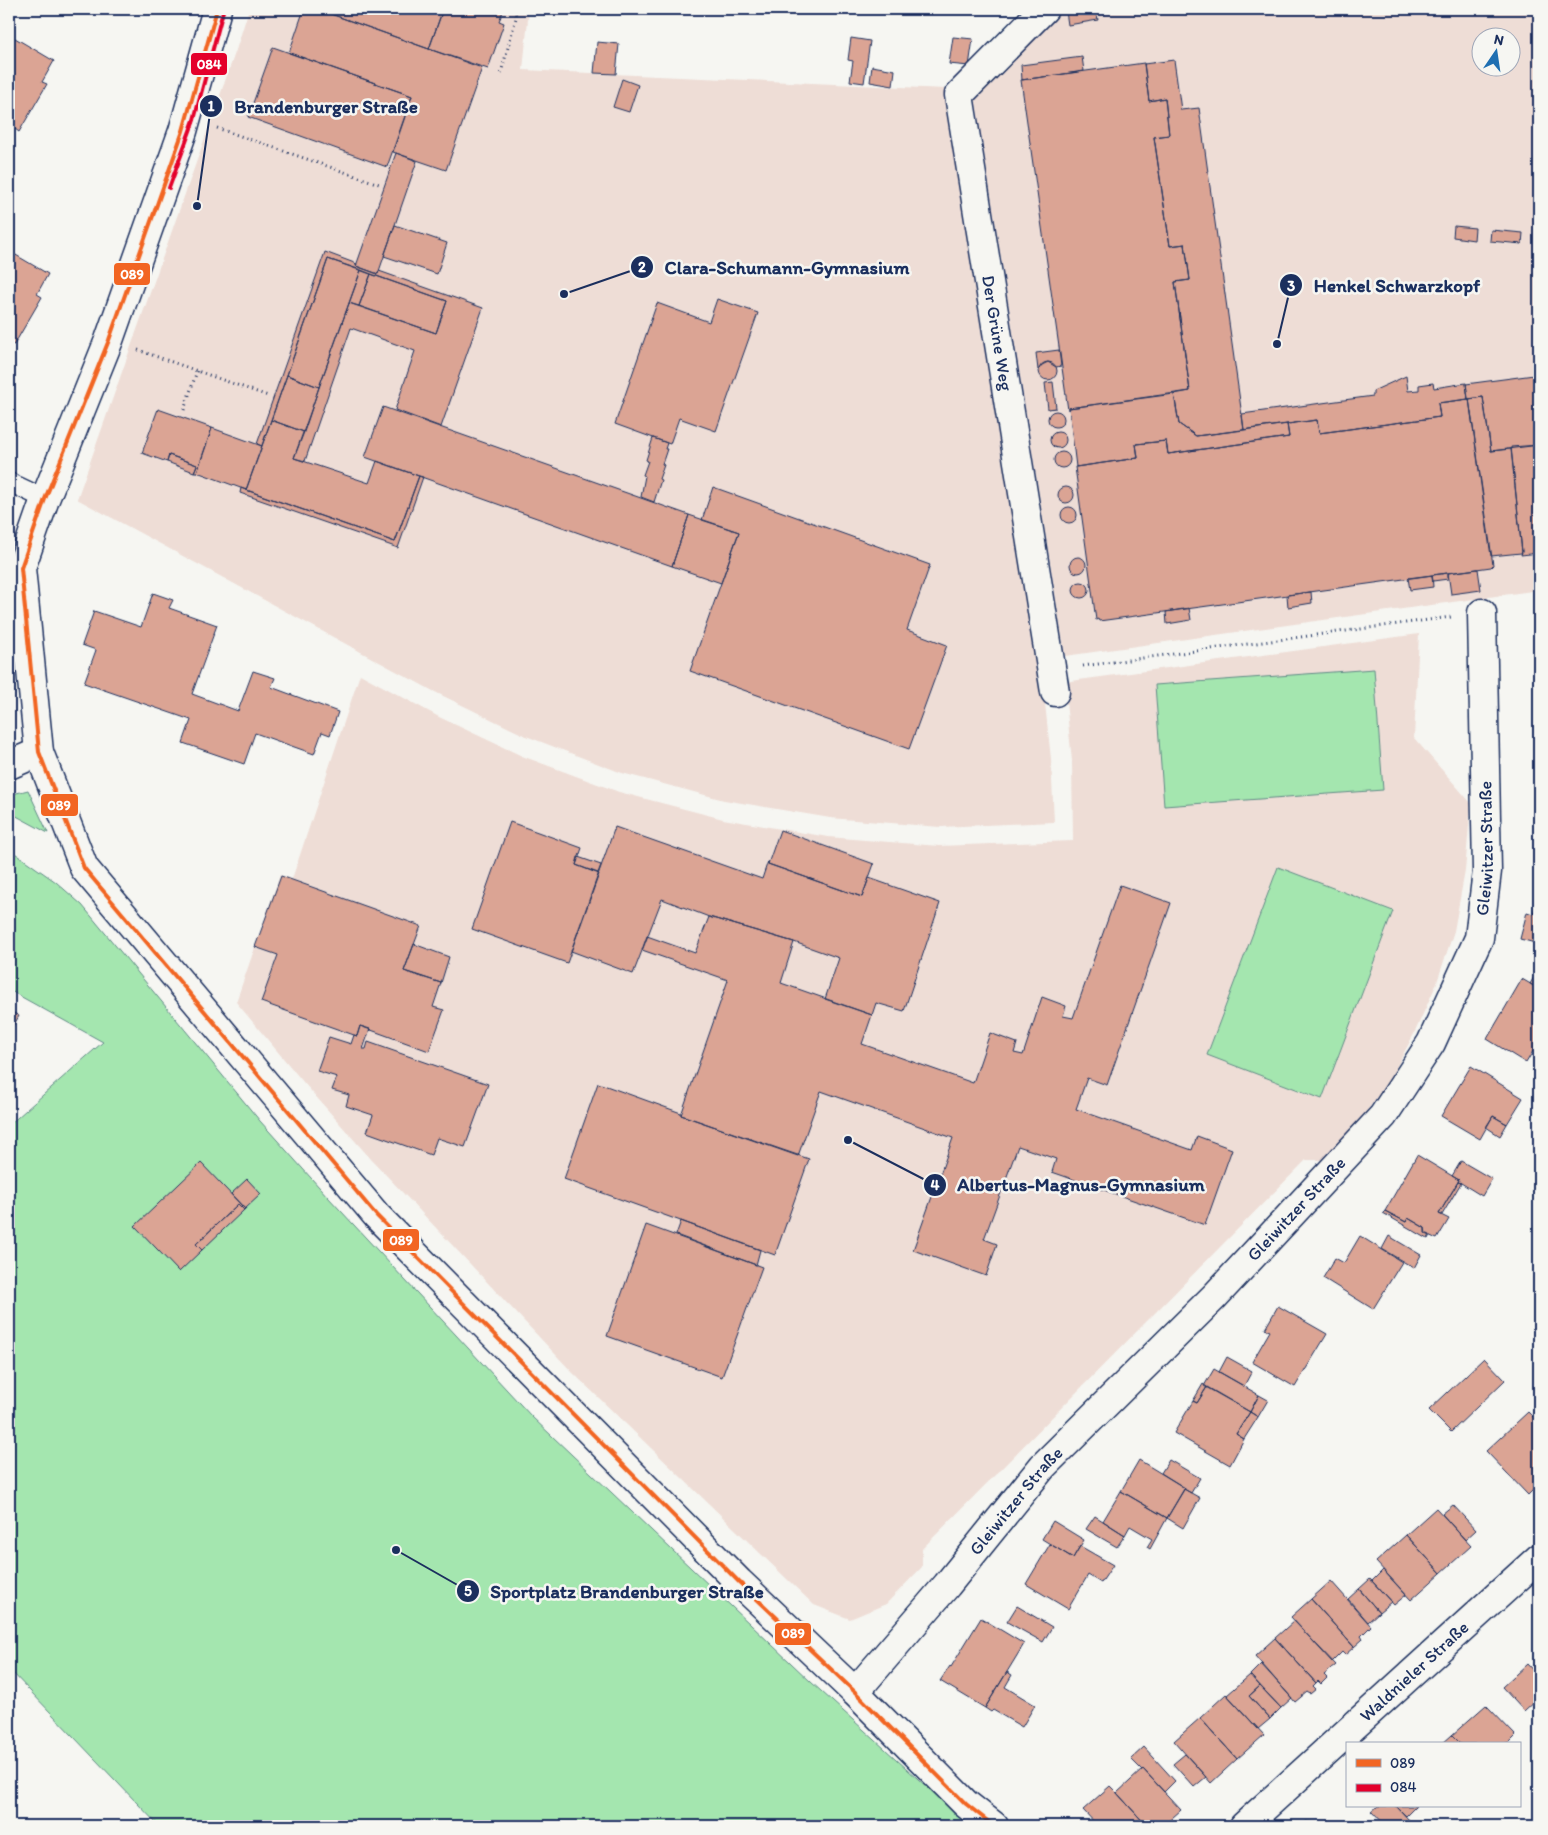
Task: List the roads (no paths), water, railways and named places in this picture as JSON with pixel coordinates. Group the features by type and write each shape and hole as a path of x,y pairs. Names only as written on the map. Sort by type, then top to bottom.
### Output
{"street":[{"path":"217,9 188,118 109,340 15,577 39,752 84,868 378,1216 739,1582 855,1692 966,1804 994,1826"},
{"name":"Der Grüne Weg","path":"1044,9 958,95 1054,681"},
{"name":"Gleiwitzer Straße","path":"855,1692 947,1585 1043,1466 1215,1296 1383,1116 1430,1044 1479,938 1487,871 1482,613"},
{"path":"9,765 39,752"},
{"name":"Waldnieler Straße","path":"1244,1826 1539,1558"}],"lane":[{"path":"9,482 45,499"}],"place":[{"name":"Brandenburger Straße","path":"197,206"},
{"name":"Clara-Schumann-Gymnasium","path":"564,294"},
{"name":"Henkel Schwarzkopf","path":"1277,344"},
{"name":"Albertus-Magnus-Gymnasium","path":"848,1140"},
{"name":"Sportplatz Brandenburger Straße","path":"396,1550"}]}
